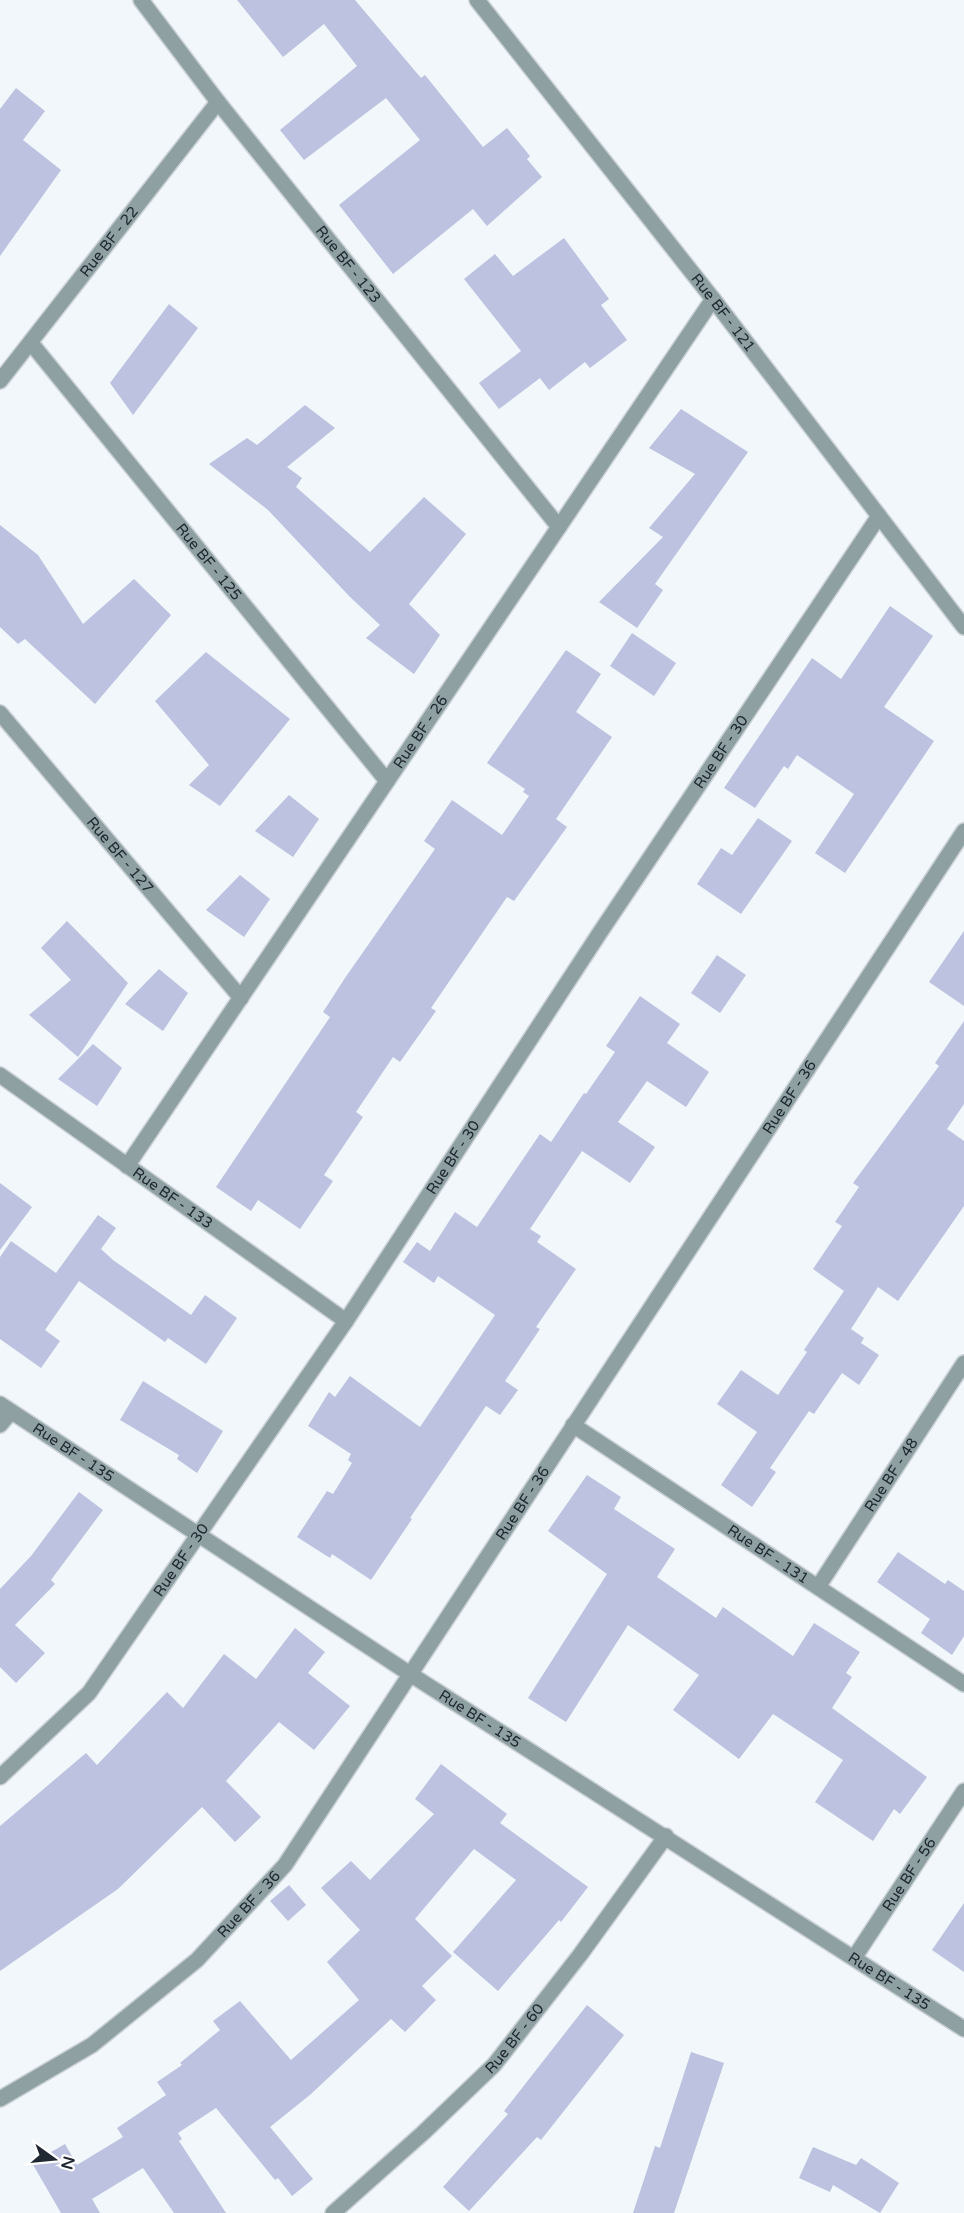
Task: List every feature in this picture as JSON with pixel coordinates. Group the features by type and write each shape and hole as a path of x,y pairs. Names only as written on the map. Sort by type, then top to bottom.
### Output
{"street":[{"name":"Rue BF - 123","path":"141,0 218,102 559,528"},
{"name":"Rue BF - 121","path":"477,0 713,299 964,627"},
{"name":"Rue BF - 22","path":"0,381 218,102"},
{"name":"Rue BF - 26","path":"127,1166 713,299"},
{"name":"Rue BF - 125","path":"31,343 387,781"},
{"name":"Rue BF - 30","path":"0,1777 89,1693 346,1321 599,934 879,516"},
{"name":"Rue BF - 127","path":"0,713 241,998"},
{"name":"Rue BF - 36","path":"0,2099 92,2045 197,1960 285,1865 964,831"},
{"name":"Rue BF - 133","path":"0,1075 346,1321"},
{"name":"Rue BF - 48","path":"818,1587 964,1363"},
{"name":"Rue BF - 135","path":"6,1408 410,1674 964,2029"},
{"path":"0,1425 6,1408"},
{"name":"Rue BF - 131","path":"573,1425 964,1684"},
{"name":"Rue BF - 56","path":"854,1958 964,1791"},
{"name":"Rue BF - 60","path":"333,2213 423,2133 494,2065 580,1955 666,1836"}],"building":[{"path":"237,0 355,0 421,78 425,75 483,147 507,128 530,156 527,159 542,177 487,226 473,209 393,274 339,205 420,140 386,98 304,160 280,130 357,66 324,24 283,57"},
{"path":"16,88 45,111 23,140 61,170 0,256 0,109"},
{"path":"564,238 609,299 601,305 627,340 590,368 585,362 549,390 540,378 499,409 479,383 521,351 464,279 495,254 513,276"},
{"path":"169,304 198,328 133,415 110,383"},
{"path":"305,405 335,428 287,467 302,478 296,487 370,552 424,497 466,534 409,604 440,635 414,674 366,638 380,625 350,597 268,510 209,464 247,438 257,445"},
{"path":"681,409 748,452 655,584 663,590 637,628 599,602 663,537 649,528 695,474 649,448"},
{"path":"0,525 38,555 83,624 134,579 171,615 95,704 25,639 18,644 0,627"},
{"path":"890,606 933,636 884,707 934,741 845,873 815,853 854,794 797,755 788,769 784,766 755,808 724,788 812,658 841,679"},
{"path":"632,633 676,663 654,696 610,666"},
{"path":"566,650 601,674 576,712 612,737 556,819 567,827 514,901 507,897 431,1008 436,1011 400,1062 393,1057 356,1112 363,1117 324,1175 333,1181 300,1229 258,1200 251,1211 216,1187 330,1017 323,1012 345,978 435,849 424,841 452,800 502,835 529,796 523,792 525,789 487,763"},
{"path":"206,652 290,719 220,806 189,785 209,765 155,701"},
{"path":"289,795 319,819 293,857 255,831"},
{"path":"758,818 792,841 741,914 697,884 721,848 732,855"},
{"path":"240,875 270,899 244,937 206,910"},
{"path":"67,921 128,983 78,1057 29,1015 71,980 41,948"},
{"path":"964,931 964,1006 929,982"},
{"path":"717,955 746,975 720,1013 691,993"},
{"path":"159,969 188,993 163,1031 125,1004"},
{"path":"640,996 680,1024 667,1043 709,1072 686,1107 647,1081 618,1122 655,1147 630,1183 582,1151 530,1229 541,1236 537,1242 576,1269 536,1327 540,1329 505,1381 518,1390 500,1415 486,1406 371,1580 332,1554 330,1558 297,1537 327,1491 333,1494 352,1463 348,1460 351,1454 308,1426 329,1392 335,1397 350,1376 420,1427 495,1315 438,1276 434,1283 403,1262 417,1242 430,1251 455,1212 477,1227 540,1134 551,1142 584,1093 586,1094 615,1052 606,1046"},
{"path":"964,1021 964,1104 947,1129 964,1141 964,1206 898,1301 878,1287 851,1329 864,1338 861,1343 879,1355 859,1385 842,1373 814,1414 809,1411 770,1468 776,1472 752,1507 721,1485 757,1432 717,1404 741,1370 778,1395 807,1352 804,1350 844,1291 813,1269 842,1226 835,1222 859,1187 853,1183 939,1066 935,1063"},
{"path":"93,1044 122,1068 97,1106 58,1079"},
{"path":"0,1183 32,1207 0,1250"},
{"path":"98,1215 116,1228 101,1249 113,1260 191,1315 205,1295 237,1318 206,1364 168,1338 165,1342 79,1281 45,1330 60,1341 41,1368 0,1339 0,1257 11,1241 56,1273"},
{"path":"143,1381 223,1431 197,1473 177,1459 179,1455 120,1420"},
{"path":"587,1475 621,1497 614,1509 675,1549 657,1577 716,1618 723,1607 793,1656 814,1623 860,1652 846,1673 852,1677 832,1708 927,1777 900,1814 894,1809 873,1841 815,1802 843,1760 773,1714 739,1759 673,1710 699,1675 628,1625 566,1722 528,1698 607,1574 548,1531"},
{"path":"79,1492 103,1510 51,1580 55,1584 15,1625 45,1653 16,1683 0,1667 0,1589 31,1556"},
{"path":"898,1552 945,1584 948,1580 964,1591 964,1636 952,1655 921,1633 930,1619 877,1582"},
{"path":"295,1628 325,1652 308,1673 350,1706 314,1750 279,1722 226,1781 261,1817 235,1842 202,1807 118,1889 0,1971 0,1826 86,1753 97,1765 167,1692 183,1708 224,1654 256,1679"},
{"path":"441,1764 507,1814 500,1823 588,1887 561,1922 559,1920 498,1991 453,1952 516,1880 474,1849 415,1919 452,1956 422,1986 436,2000 405,2032 391,2019 311,2094 270,2127 313,2179 292,2196 278,2178 275,2180 216,2108 178,2133 182,2139 179,2141 226,2213 174,2213 143,2168 92,2199 100,2213 61,2213 32,2163 65,2144 77,2165 123,2137 117,2128 166,2095 157,2082 182,2065 180,2063 220,2030 213,2021 240,2001 291,2060 359,2000 327,1962 360,1930 321,1888 351,1861 370,1880 434,1814 415,1799"},
{"path":"289,1885 306,1905 288,1921 270,1901"},
{"path":"964,1903 964,1972 932,1950"},
{"path":"587,2005 624,2035 541,2140 537,2137 469,2211 443,2187 508,2114 504,2111"},
{"path":"691,2052 724,2063 674,2213 633,2213 655,2146 660,2148"},
{"path":"813,2147 856,2165 861,2158 899,2183 880,2213 833,2185 830,2192 799,2178"}]}
